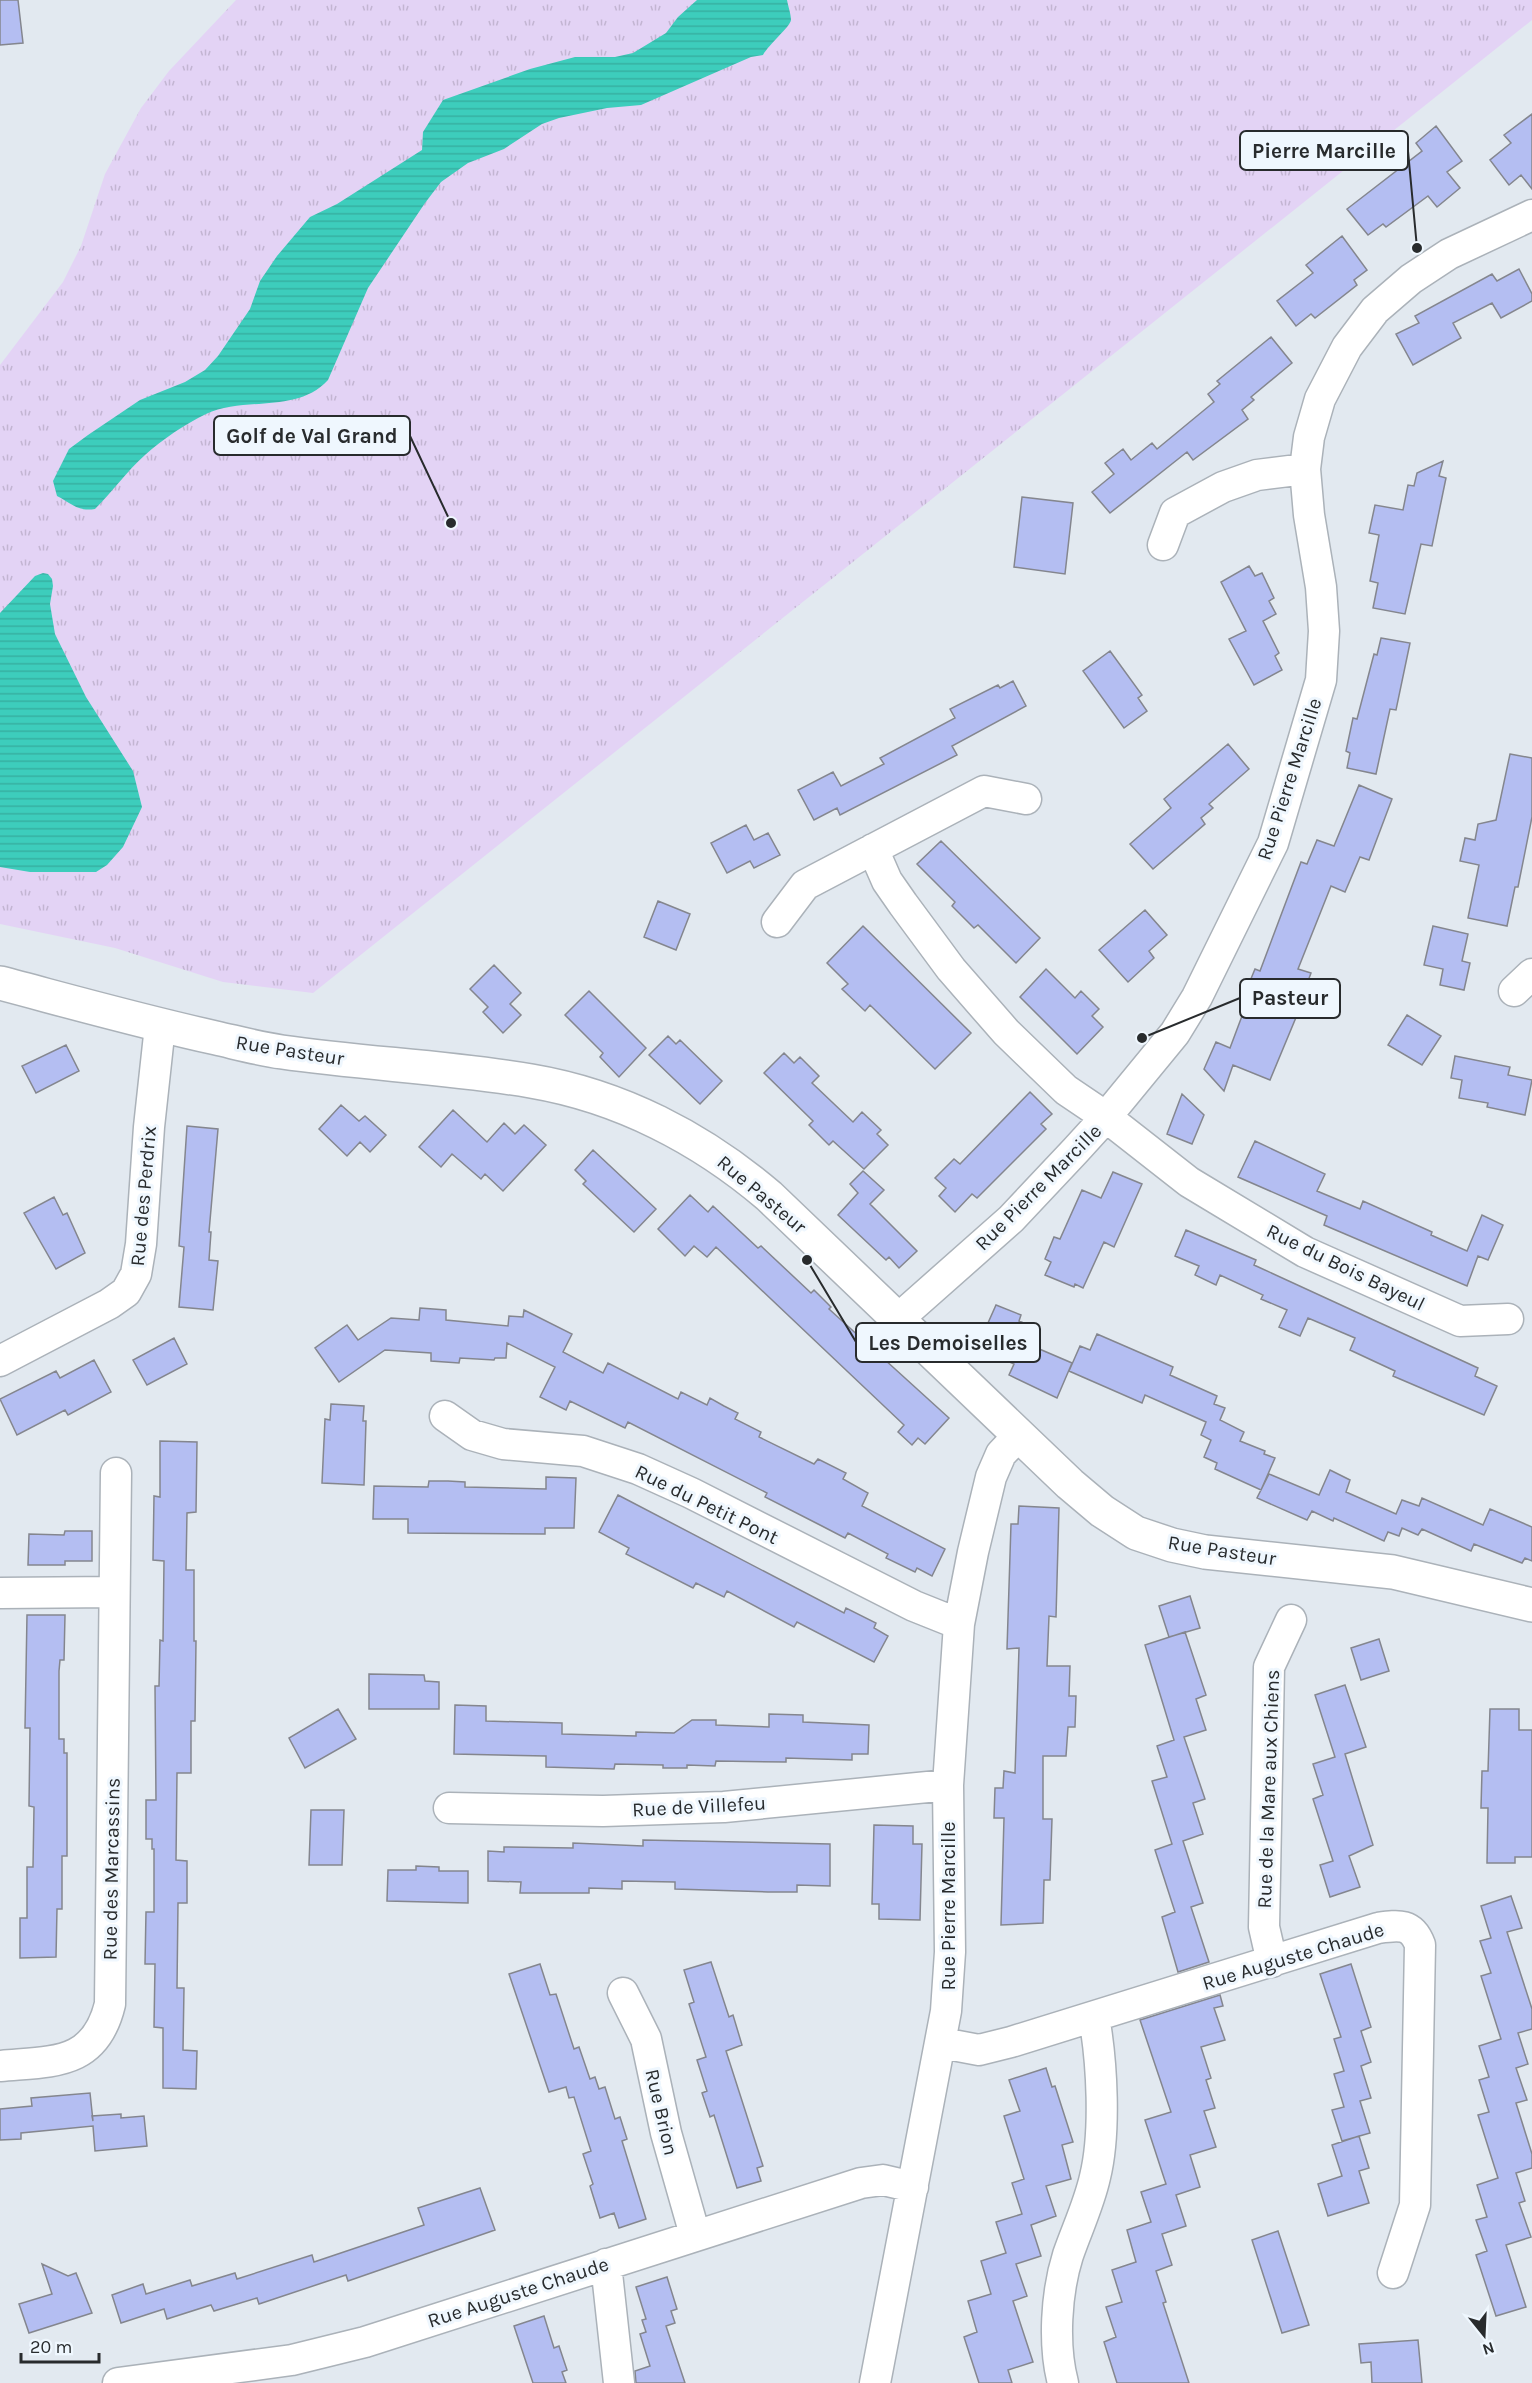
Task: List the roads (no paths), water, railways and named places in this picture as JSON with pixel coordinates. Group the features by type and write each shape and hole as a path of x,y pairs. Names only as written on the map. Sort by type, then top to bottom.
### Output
{"street":[{"name":"Rue Pierre Marcille","path":"898,1319 1011,1219 1106,1117 1175,1033 1192,1006 1273,843 1321,680 1324,631 1321,587 1309,515 1305,470 1309,437 1320,399 1347,347 1376,310 1412,279 1449,254 1532,215"},
{"path":"1163,545 1175,513 1213,492 1257,475 1305,470"},
{"path":"777,922 806,885 984,791 1026,799"},
{"name":"Rue du Bois Bayeul","path":"873,849 887,881 951,969 1006,1032 1066,1090 1106,1117 1189,1182 1305,1252 1460,1321 1508,1318"},
{"name":"Rue Pasteur","path":"0,983 160,1026 280,1052 532,1081 574,1091 664,1124 738,1169 898,1319 1018,1436 1102,1511 1136,1533 1172,1545 1205,1552 1397,1573 1532,1605"},
{"name":"Rue des Perdrix","path":"0,1361 109,1304 126,1293 136,1274 141,1245 149,1127 160,1026"},
{"name":"Rue du Petit Pont","path":"445,1416 472,1435 503,1444 583,1451 638,1469 691,1493 914,1606 959,1624"},
{"name":"Rue Pierre Marcille","path":"875,2383 942,2043 946,2011 950,1952 948,1785 959,1624 972,1552 991,1477 1001,1454 1018,1436"},
{"name":"Rue des Marcassins","path":"0,2066 57,2061 82,2052 102,2029 110,2004 116,1473"},
{"path":"0,1593 114,1592"},
{"name":"Rue de la Mare aux Chiens","path":"1272,1962 1264,1927 1269,1668 1291,1620"},
{"name":"Rue de Villefeu","path":"448,1808 603,1811 724,1807 948,1785"},
{"name":"Rue Auguste Chaude","path":"942,2043 979,2050 1094,2017 1378,1928 1395,1925 1408,1928 1416,1934 1420,1945 1415,2205 1393,2273"},
{"name":"Rue Brion","path":"623,1993 646,2039 666,2133 694,2235"},
{"path":"1063,2383 1060,2371 1058,2315 1060,2287 1096,2176 1100,2151 1101,2054 1094,2017"},
{"name":"Rue Auguste Chaude","path":"118,2383 317,2355 365,2342 861,2183 883,2180 912,2187"},
{"path":"606,2264 619,2383"}],"place":[{"name":"Pierre Marcille","path":"1417,248"},
{"name":"Golf de Val Grand","path":"451,523"},
{"name":"Pasteur","path":"1142,1038"},
{"name":"Les Demoiselles","path":"807,1260"}]}
